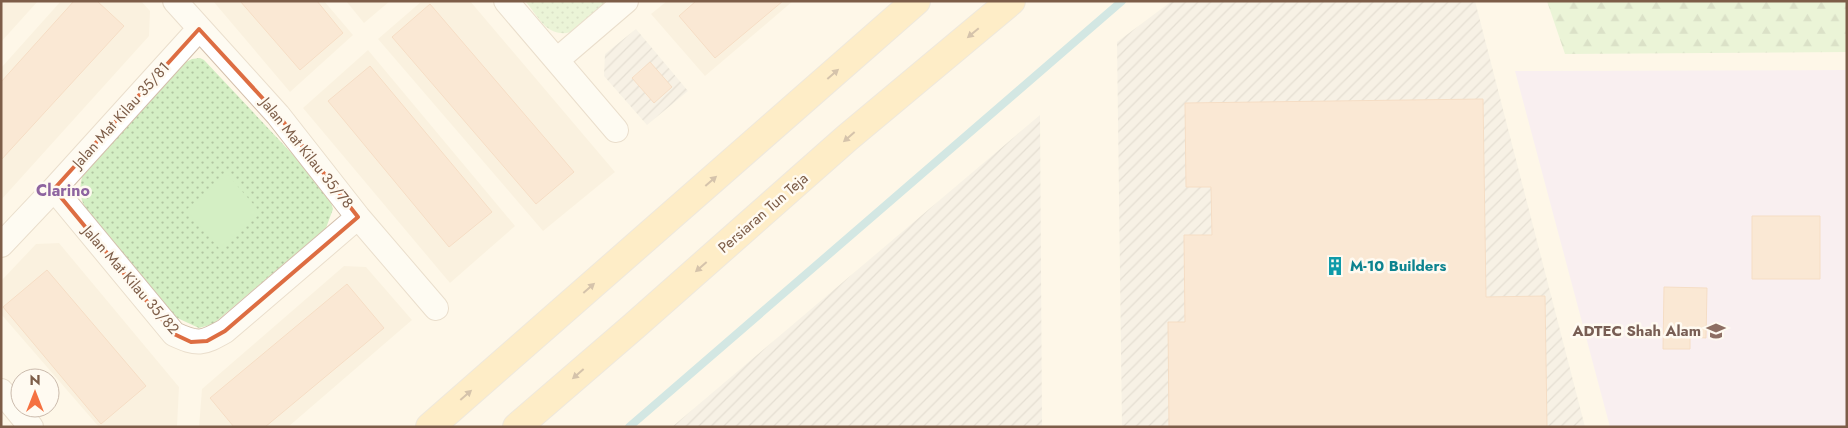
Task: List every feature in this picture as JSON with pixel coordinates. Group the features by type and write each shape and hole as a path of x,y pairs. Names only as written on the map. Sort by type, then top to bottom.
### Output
{"main road":[{"path":"430,427 916,1"},
{"name":"Persiaran Tun Teja","path":"517,427 847,138 1011,1"}],"street":[{"name":"Jalan Mat Kilau 35/78","path":"175,1 278,115 358,217 436,308"},
{"path":"506,1 616,130"},
{"path":"557,60 626,1"},
{"name":"Jalan Mat Kilau 35/81","path":"1,246 199,29"},
{"name":"Jalan Mat Kilau 35/82","path":"54,189 174,334 191,342 207,341 225,331 358,217"},
{"path":"1,391 31,427"}],"highlighted area":[{"path":"199,29 278,115 358,217 225,331 207,341 191,342 174,334 54,189"}],"shaded area":[{"path":"1,1 38,1 1,42"},
{"path":"61,1 141,1 150,11 149,36 1,200 1,68"},
{"path":"213,1 324,1 353,35 290,92"},
{"path":"346,1 390,1 364,23"},
{"path":"422,1 470,1 615,172 543,231 378,39"},
{"path":"667,1 793,1 705,76 651,14"},
{"name":"M-10 Builders","path":"1172,1 1475,1 1585,427 1122,427 1117,42"},
{"path":"636,29 688,91 647,125 604,76 605,54"},
{"path":"368,50 515,226 450,283 303,108"},
{"name":"ADTEC Shah Alam","path":"1847,70 1847,427 1610,427 1515,71"},
{"path":"1040,115 1042,427 672,427"},
{"path":"59,243 179,387 177,427 99,427 60,382 60,368 48,368 1,314 1,281 36,244"},
{"path":"344,266 366,267 412,320 288,427 199,427 202,389"}],"green space":[{"path":"525,1 612,1 582,27 573,32 564,33 554,32 545,26"},
{"path":"1547,1 1847,1 1847,52 1565,54"},
{"path":"200,58 204,60 328,192 333,209 326,228 213,324 199,328 173,316 87,211 80,191 82,177 182,64 192,59"},
{"path":"227,174 261,213 219,248 186,210"}],"building":[{"path":"74,1 97,1 124,26 1,160 1,82"},
{"path":"240,1 317,1 343,33 300,70"},
{"path":"696,1 783,1 715,58 679,16"},
{"path":"430,4 574,172 536,204 392,37"},
{"path":"650,62 672,87 654,103 632,78"},
{"path":"370,66 492,212 449,247 328,101"},
{"name":"M-10 Builders","path":"1483,99 1486,297 1545,296 1547,427 1169,427 1168,322 1185,322 1184,235 1212,235 1211,187 1186,187 1185,103"},
{"path":"1752,216 1820,216 1820,279 1752,279"},
{"path":"47,270 146,386 101,424 60,375 60,368 54,368 3,307"},
{"path":"347,284 384,328 265,427 234,427 210,398"},
{"path":"1664,287 1707,288 1706,338 1690,337 1690,349 1663,349"}],"waterway":[{"path":"629,427 1122,1"}],"place":[{"name":"M-10 Builders","path":"1335,266"},
{"name":"ADTEC Shah Alam","path":"1716,331"}],"district":[{"name":"Clarino","path":"63,190"}]}
